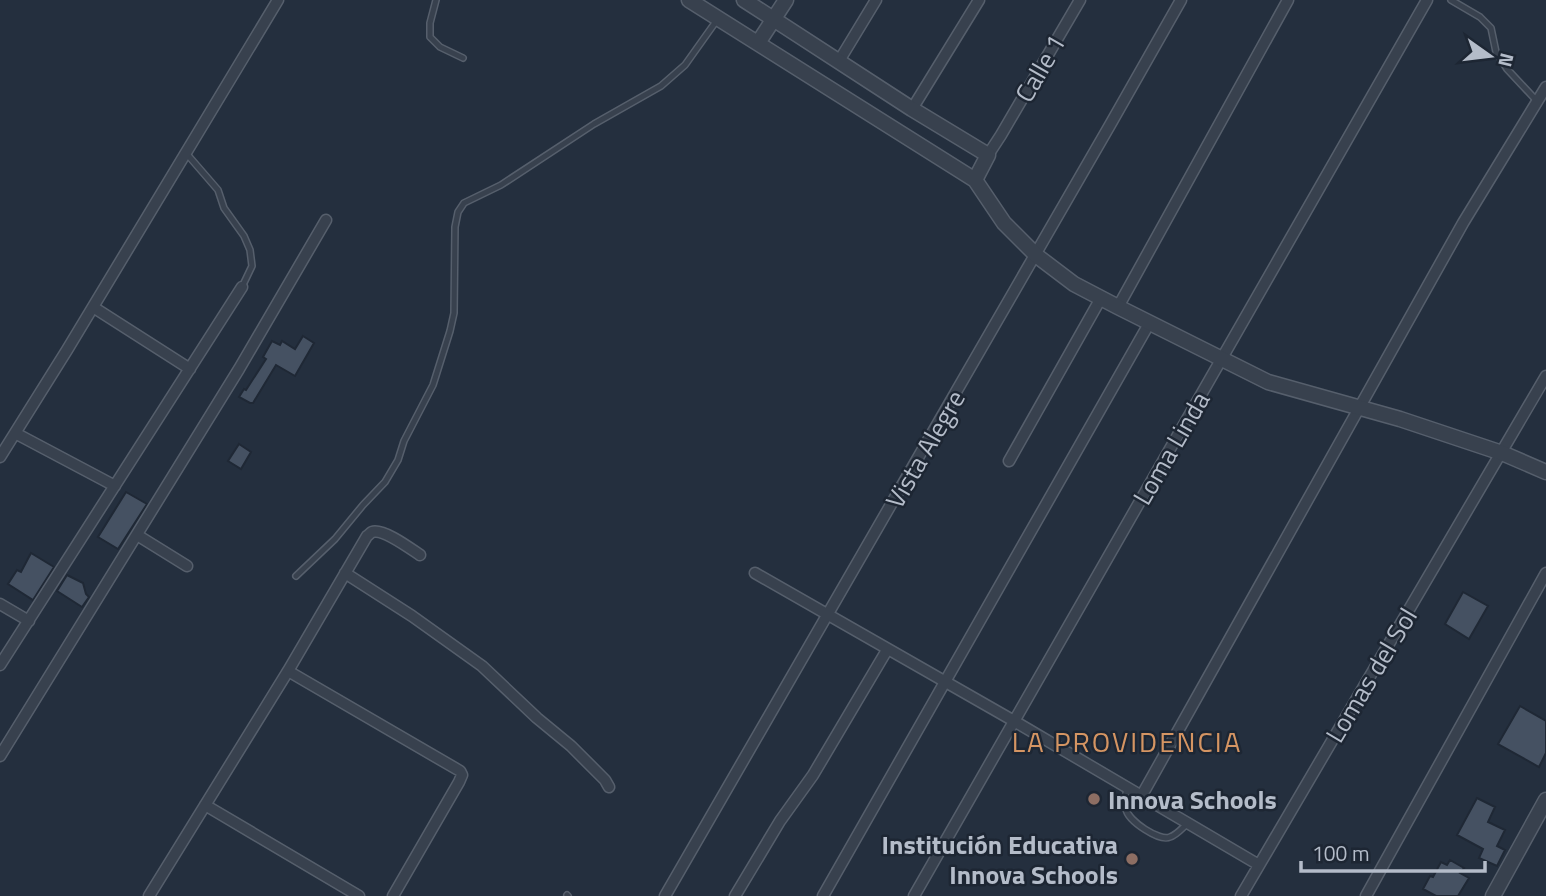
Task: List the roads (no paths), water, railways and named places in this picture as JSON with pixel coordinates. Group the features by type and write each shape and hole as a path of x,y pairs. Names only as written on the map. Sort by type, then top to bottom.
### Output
{"street":[{"path":"0,457 278,0"},
{"path":"689,0 975,180 1004,223 1037,256 1074,284 1268,382 1401,419 1502,453 1546,472"},
{"path":"715,16 719,0"},
{"path":"744,0 988,155 975,180"},
{"path":"758,43 786,0"},
{"path":"839,61 876,0"},
{"path":"912,109 979,0"},
{"name":"Calle 1","path":"988,155 1080,0"},
{"name":"Vista Alegre","path":"665,896 1037,256 1181,0"},
{"path":"1118,307 1289,0"},
{"name":"Loma Linda","path":"914,896 1427,0"},
{"path":"1142,795 1463,223 1546,87"},
{"path":"0,757 239,369 326,220"},
{"path":"0,665 242,287"},
{"path":"1009,461 1101,298"},
{"path":"93,307 190,369"},
{"path":"823,896 1150,322"},
{"name":"Lomas del Sol","path":"1241,896 1546,376"},
{"path":"15,433 115,486"},
{"path":"149,896 288,671 367,536 372,532 379,532 420,555"},
{"path":"136,535 187,566"},
{"path":"345,573 482,666 571,746 609,786"},
{"path":"755,573 945,680 1259,865"},
{"path":"1366,896 1546,573"},
{"path":"0,604 29,621"},
{"path":"735,896 780,821 813,775 887,649"},
{"path":"288,671 460,771 462,775 393,896"},
{"path":"1493,896 1546,800"},
{"path":"205,805 359,896"}],"lane":[{"path":"436,0 430,23 430,37 440,47 463,58"},
{"path":"1451,0 1480,17 1491,28 1496,52 1507,69 1538,102"},
{"path":"296,576 335,539 385,482 433,385 454,313 455,226 458,212 464,203 501,185 594,124 661,86 685,65 715,16"},
{"path":"186,153 218,190 224,208 244,236 250,250 252,265 242,287"},
{"path":"1127,787 1128,816 1161,838 1171,837 1188,823"}],"place":[{"name":"Innova Schools","path":"1094,799"},
{"name":"Institución Educativa Innova Schools","path":"1132,859"}],"district":[{"name":"LA PROVIDENCIA","path":"1127,741"}]}
